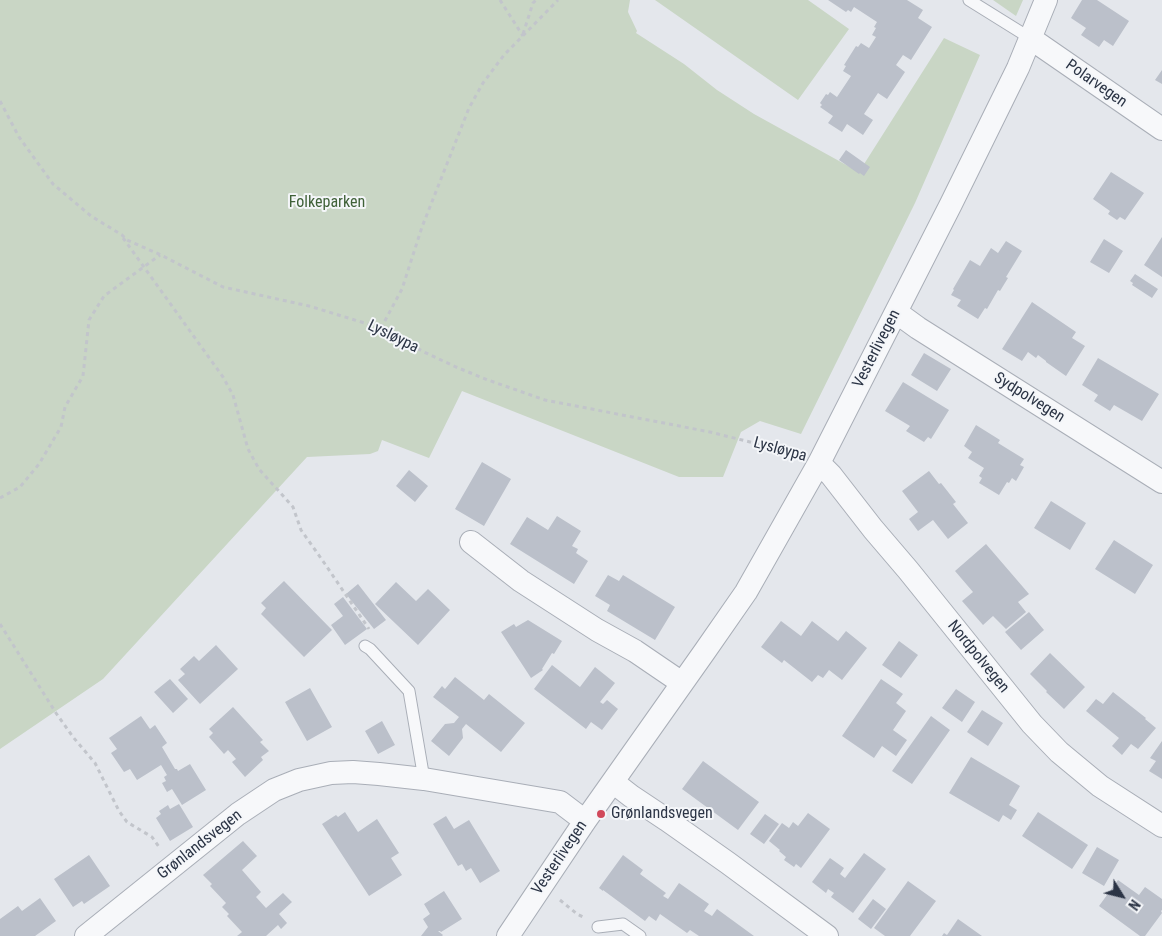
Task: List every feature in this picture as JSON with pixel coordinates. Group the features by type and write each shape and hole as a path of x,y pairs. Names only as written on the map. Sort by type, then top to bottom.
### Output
{"street":[{"name":"Vesterlivegen","path":"508,936 585,821 746,592 764,562 819,462 951,204 1018,68 1046,0"},
{"name":"Polarvegen","path":"1030,38 1162,129"},
{"name":"Sydpolvegen","path":"896,312 918,328 1162,482"},
{"name":"Nordpolvegen","path":"819,462 1032,724 1060,752 1100,786 1162,826"},
{"path":"471,542 522,581 597,630 635,651 682,683"},
{"name":"Grønlandsvegen","path":"86,936 238,814 274,790 299,780 331,773 353,772 424,779 560,802 585,821"},
{"path":"613,782 728,863 820,934"}],"lane":[{"path":"969,0 1030,38"},
{"path":"367,648 409,691 424,779"},
{"path":"598,927 623,924 640,936"}],"path":[{"path":"500,0 523,36"},
{"path":"523,36 533,3 536,0"},
{"path":"381,328 402,289 422,227 469,108 504,55 558,0"},
{"name":"Lysløypa","path":"0,101 20,137 53,184 91,216 127,240 223,287 309,306 381,328 456,367 544,400 691,428 797,452 819,462"},
{"path":"122,235 125,242 223,377 233,395 248,449 259,469 293,507 300,530 369,629 367,648"},
{"path":"0,498 20,487 39,464 61,427 66,407 83,376 89,320 104,296 161,255"},
{"path":"0,624 73,737 96,763 119,811 127,822 152,837 173,866"},
{"path":"541,886 577,914 598,927"}],"green space":[{"name":"Folkeparken","path":"0,0 630,0 628,12 637,31 636,33 684,64 717,90 754,114 859,172 944,38 980,55 915,203 801,434 760,421 741,432 723,477 679,477 462,391 429,458 382,440 378,451 370,454 307,457 103,679 0,749"},
{"path":"655,0 808,0 849,29 798,100"},
{"path":"993,0 1023,0 1016,16"}],"building":[{"path":"828,0 907,0 923,10 918,18 932,27 911,60 903,55 896,65 905,72 887,99 878,93 864,114 873,120 863,135 847,124 842,132 828,123 833,116 820,107 822,105 820,103 826,94 828,95 830,92 837,97 851,76 843,71 846,66 844,65 856,46 858,47 861,43 869,48 876,37 872,35 877,22 854,7 851,12 848,10 846,12"},
{"path":"1082,0 1097,0 1129,21 1113,46 1104,40 1099,47 1081,35 1086,28 1071,18"},
{"path":"1162,70 1162,84 1155,80"},
{"path":"846,150 870,167 864,176 839,160"},
{"path":"1111,172 1144,193 1125,220 1120,217 1117,220 1108,214 1110,211 1093,199"},
{"path":"1162,237 1162,277 1144,265"},
{"path":"1104,239 1123,251 1109,273 1090,262"},
{"path":"1006,241 1022,251 1000,291 998,290 987,309 985,308 978,319 957,306 961,300 951,295 953,289 970,260 980,266 991,248 998,253"},
{"path":"1135,274 1158,289 1152,298 1132,285 1133,283 1130,281"},
{"path":"1032,302 1076,332 1072,338 1085,346 1066,376 1038,355 1036,358 1028,352 1022,361 1002,349"},
{"path":"924,353 951,369 937,391 911,375"},
{"path":"1098,358 1159,394 1142,421 1114,405 1110,411 1094,401 1098,395 1082,385"},
{"path":"903,382 949,410 931,439 928,437 924,442 906,431 910,426 885,411"},
{"path":"976,425 1000,440 998,443 1024,459 1020,465 1024,467 1016,481 1012,478 1009,483 1007,482 999,495 979,483 982,478 979,476 984,468 968,458 972,452 964,446"},
{"path":"482,462 511,479 484,526 455,509"},
{"path":"409,470 428,486 415,502 396,486"},
{"path":"929,471 956,502 953,504 968,523 948,539 933,520 918,531 909,519 918,512 902,491"},
{"path":"1051,501 1086,523 1070,550 1034,528"},
{"path":"557,516 581,531 572,546 578,549 576,553 588,561 574,584 510,544 527,517 548,530"},
{"path":"1114,540 1153,565 1135,594 1095,569"},
{"path":"986,544 1029,594 1018,602 1026,612 1006,629 993,616 983,625 962,601 973,592 955,571"},
{"path":"608,575 619,581 623,575 675,607 655,640 607,611 610,605 595,596"},
{"path":"284,581 332,630 304,657 261,614 266,608 261,603"},
{"path":"396,582 416,601 428,589 450,610 418,645 375,604"},
{"path":"358,584 386,620 374,629 346,594"},
{"path":"343,597 367,629 345,645 331,625 343,616 334,604"},
{"path":"1029,612 1044,630 1021,650 1005,632"},
{"path":"528,620 562,641 554,654 552,653 543,670 531,678 501,632 514,624 516,627"},
{"path":"781,621 801,636 812,621 838,641 846,631 867,648 842,680 829,670 823,678 818,675 812,682 784,660 782,663 761,647"},
{"path":"899,641 918,655 901,678 882,665"},
{"path":"216,645 238,669 200,704 178,680 185,674 180,669 194,656 199,661"},
{"path":"1050,653 1085,687 1064,709 1030,674"},
{"path":"552,665 580,687 595,667 615,683 600,702 603,704 607,700 618,709 602,730 591,722 586,729 534,689"},
{"path":"455,677 484,700 489,694 525,723 501,752 466,724 462,729 463,738 449,756 431,741 445,724 454,723 459,717 433,697 442,686 445,689"},
{"path":"170,679 188,699 173,713 154,692"},
{"path":"881,679 903,694 896,703 906,711 893,730 907,740 896,756 882,746 874,758 842,736"},
{"path":"310,688 332,727 307,741 285,702"},
{"path":"956,689 975,702 962,722 942,708"},
{"path":"1113,692 1156,728 1138,749 1131,744 1122,755 1112,746 1119,738 1086,711 1096,699 1103,704"},
{"path":"233,707 263,740 260,742 269,751 261,757 263,760 245,777 232,762 236,759 228,750 224,754 209,737 213,733 209,729"},
{"path":"982,710 1003,723 988,746 967,732"},
{"path":"141,716 150,729 155,725 167,743 162,747 175,769 178,771 190,764 206,790 182,805 172,789 167,792 162,783 166,781 164,777 167,775 161,765 137,780 130,769 124,772 111,753 117,749 109,738"},
{"path":"931,716 950,730 912,784 892,771"},
{"path":"382,721 395,745 378,754 365,731"},
{"path":"1162,741 1162,779 1149,771 1156,761 1150,758"},
{"path":"971,757 1020,786 1009,805 1017,810 1011,820 1003,815 999,822 949,793"},
{"path":"703,761 759,802 738,830 682,789"},
{"path":"179,804 193,827 170,841 156,818 161,814 159,811 168,805 170,809"},
{"path":"345,812 358,832 377,819 399,853 391,858 402,875 369,896 322,824 336,815 338,817"},
{"path":"1038,812 1088,845 1072,869 1022,836"},
{"path":"808,813 830,829 801,868 796,864 794,867 784,860 786,857 769,841 782,823 789,828 793,822 798,826"},
{"path":"765,814 779,824 764,844 750,834"},
{"path":"446,816 454,829 469,820 500,871 480,883 471,868 466,871 462,864 458,866 433,824"},
{"path":"243,841 257,856 242,870 261,892 256,897 266,908 283,893 292,902 279,914 287,923 281,929 278,925 266,936 237,936 242,932 227,916 229,914 222,907 226,903 210,886 212,884 203,875"},
{"path":"1097,847 1119,860 1104,886 1082,873"},
{"path":"864,853 886,869 853,913 831,897 834,893 828,889 826,893 812,882 830,858 844,868 840,874 845,878"},
{"path":"89,855 110,886 84,904 82,901 73,907 54,879"},
{"path":"623,855 643,870 640,874 666,893 663,896 668,899 679,883 709,904 704,911 712,916 717,909 754,936 699,936 690,930 687,933 660,914 656,921 649,916 645,921 599,888"},
{"path":"1118,880 1139,895 1145,887 1162,899 1162,913 1145,936 1140,936 1099,906"},
{"path":"908,881 936,901 910,936 885,936 874,928"},
{"path":"444,891 462,919 441,932 438,931 442,936 421,936 428,927 423,919 430,914 424,904"},
{"path":"40,898 56,921 35,936 0,936 0,919 18,906 22,911"},
{"path":"873,899 886,909 871,929 858,919"},
{"path":"958,919 982,936 942,936 944,933 947,935"}],"place":[{"name":"Grønlandsvegen","path":"601,814"}]}
